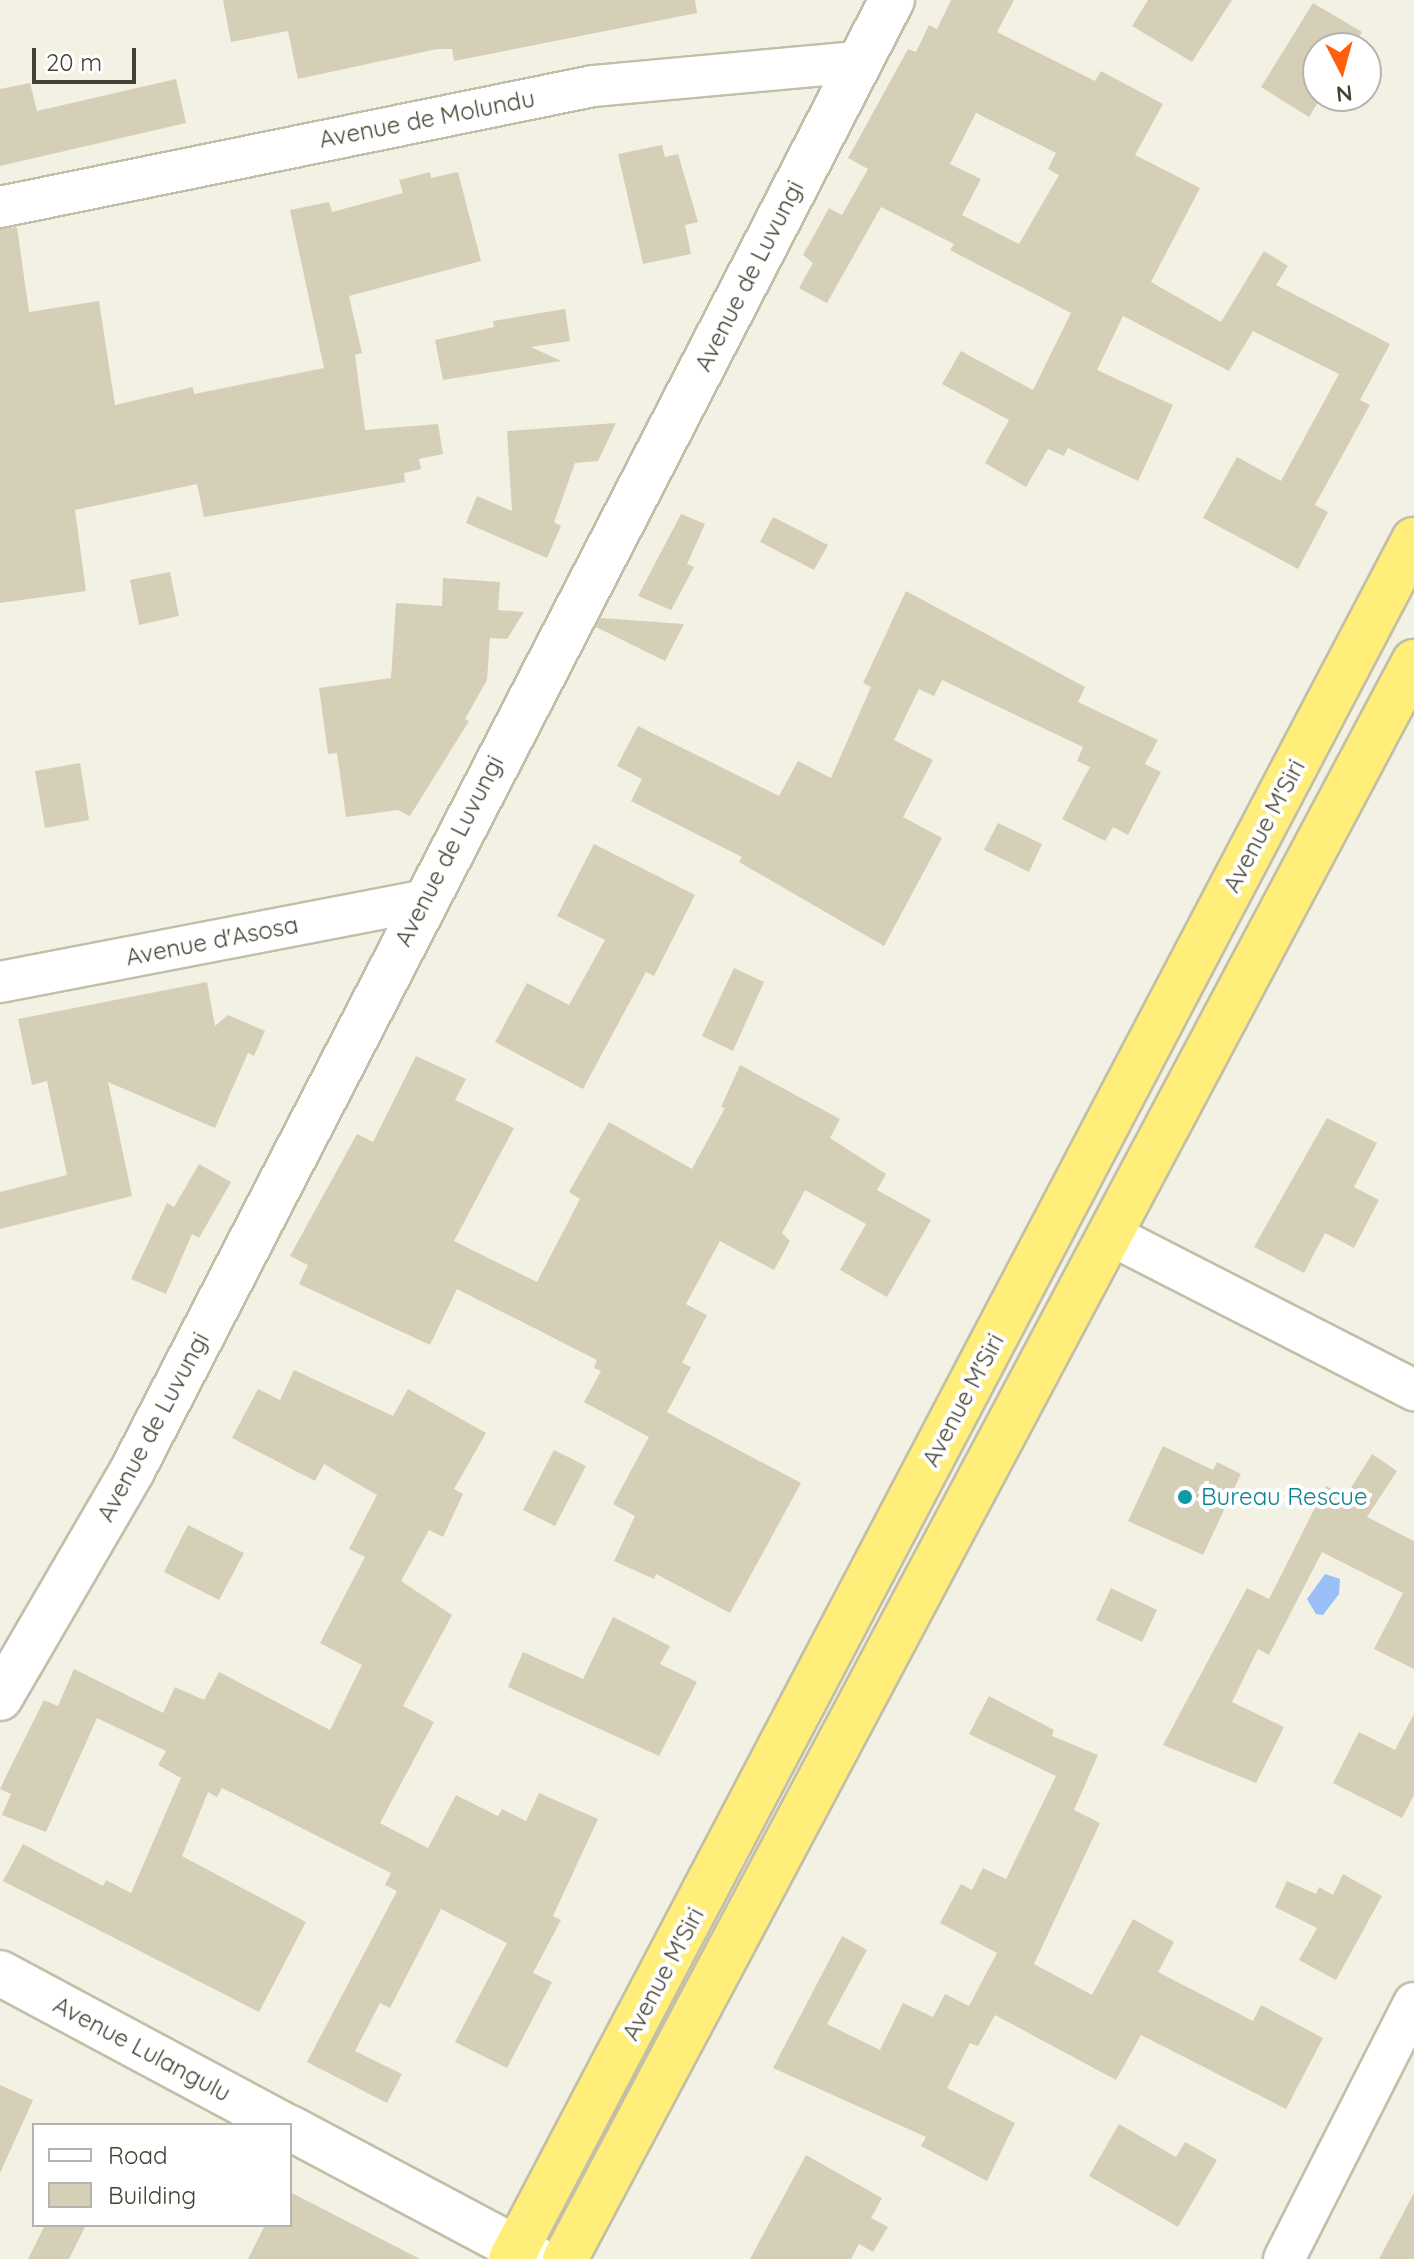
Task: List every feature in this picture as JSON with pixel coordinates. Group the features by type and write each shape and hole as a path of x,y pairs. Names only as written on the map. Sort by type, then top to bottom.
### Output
{"highway":[{"name":"Avenue M'Siri","path":"521,2256 1414,540"},
{"name":"Avenue M'Siri","path":"565,2259 1414,662"}],"street":[{"name":"Avenue de Luvungi","path":"4,1685 132,1471 424,900 892,0"},
{"name":"Avenue de Molundu","path":"0,207 593,86 859,62"},
{"name":"Avenue d'Asosa","path":"0,982 424,900"},
{"path":"1109,1234 1414,1390"},
{"name":"Avenue Lulangulu","path":"0,1973 280,2123"},
{"path":"1284,2259 1414,2003"},
{"path":"292,2129 521,2256"}],"water":[{"path":"1325,1574 1340,1579 1339,1594 1323,1615 1316,1614 1307,1599"}],"building":[{"path":"223,0 695,0 697,13 454,61 452,49 437,49 298,79 288,31 231,42"},
{"path":"951,0 1014,0 997,32 1095,81 1101,71 1163,104 1135,155 1200,188 1151,282 1221,322 1264,251 1288,266 1276,285 1390,344 1360,400 1370,405 1315,505 1328,512 1298,569 1203,518 1237,457 1281,481 1339,374 1253,331 1229,371 1123,316 1097,370 1173,405 1138,481 1068,448 1064,456 1048,449 1026,487 985,463 1009,420 942,384 961,351 1033,390 1071,313 950,250 954,244 881,207 827,303 799,288 813,263 803,255 829,208 842,215 868,169 848,158 908,49 916,52 929,25 937,29","holes":["976,113 1056,153 1048,169 1059,175 1019,244 962,215 981,179 950,164"]},
{"path":"1148,0 1232,0 1192,62 1132,26"},
{"path":"1313,3 1362,32 1302,32 1302,112 1312,112 1309,117 1261,87"},
{"path":"176,79 186,123 0,166 0,89 30,83 37,111"},
{"path":"662,145 665,157 678,154 698,222 685,225 691,254 643,264 618,154"},
{"path":"430,172 431,178 458,172 481,261 349,296 362,353 355,355 365,430 438,424 443,454 419,459 421,469 404,473 405,482 204,517 197,484 75,510 86,591 0,603 0,229 17,227 29,312 99,301 115,405 193,387 194,394 324,368 290,210 329,202 332,212 403,193 399,180"},
{"path":"565,309 570,341 531,347 561,361 443,380 435,340 494,327 493,321"},
{"path":"616,423 598,461 575,463 554,522 561,526 547,558 466,523 477,496 512,511 507,431"},
{"path":"681,514 705,524 687,564 694,567 671,610 638,596"},
{"path":"773,517 828,545 814,570 760,542"},
{"path":"170,572 179,616 139,625 130,580"},
{"path":"443,578 500,582 498,610 524,612 507,639 490,638 487,680 465,719 469,721 410,816 398,810 346,817 337,753 328,754 319,688 391,678 396,603 442,606"},
{"path":"906,591 1085,687 1078,702 1158,740 1145,764 1161,772 1128,835 1113,827 1105,841 1062,819 1090,767 1077,761 1083,747 942,680 934,696 919,689 894,740 933,760 903,817 942,838 884,946 739,862 742,857 631,801 642,779 617,766 638,726 779,796 798,761 831,778 871,687 863,683"},
{"path":"601,618 684,624 665,661 596,627"},
{"path":"80,763 89,820 45,828 35,771"},
{"path":"998,823 1042,844 1029,872 984,850"},
{"path":"594,844 695,895 654,976 646,972 583,1089 495,1042 527,983 569,1005 605,940 557,916"},
{"path":"734,968 764,982 733,1051 702,1036"},
{"path":"207,982 215,1026 228,1015 265,1031 254,1056 248,1053 215,1128 108,1082 132,1196 0,1229 0,1192 67,1175 47,1081 32,1085 18,1019"},
{"path":"416,1056 466,1079 455,1100 514,1128 454,1241 537,1282 580,1199 569,1192 609,1122 692,1169 725,1108 721,1107 740,1065 840,1119 830,1138 886,1174 877,1190 931,1220 887,1297 840,1270 866,1224 805,1190 782,1233 790,1241 774,1270 720,1241 686,1304 707,1315 682,1363 691,1367 667,1412 801,1483 730,1613 656,1574 654,1579 614,1561 635,1516 613,1504 649,1437 584,1402 601,1371 594,1368 597,1360 457,1289 430,1345 299,1284 308,1265 290,1256 357,1134 373,1142"},
{"path":"1327,1118 1377,1143 1354,1187 1379,1200 1354,1248 1325,1233 1304,1273 1254,1247"},
{"path":"199,1164 231,1182 199,1238 192,1234 166,1294 131,1279 167,1203 174,1207"},
{"path":"294,1370 393,1416 408,1389 486,1433 454,1489 463,1494 443,1537 429,1530 401,1581 452,1615 403,1706 434,1722 380,1823 428,1848 456,1795 498,1816 502,1809 526,1821 539,1793 598,1819 553,1916 561,1920 533,1973 552,1982 507,2068 455,2042 507,1943 441,1909 390,2008 380,2003 355,2051 402,2074 387,2103 307,2062 397,1891 385,1885 391,1873 222,1788 217,1797 208,1792 182,1856 306,1922 259,2012 3,1881 23,1844 103,1886 106,1880 131,1893 181,1778 158,1765 166,1751 97,1718 46,1832 2,1815 11,1794 0,1789 12,1764 44,1700 58,1706 74,1669 163,1713 175,1687 204,1700 219,1672 330,1730 362,1665 320,1643 365,1557 349,1549 377,1495 324,1464 315,1481 232,1438 258,1389 280,1400"},
{"name":"Bureau Rescue","path":"1163,1446 1213,1470 1217,1462 1241,1474 1203,1555 1128,1521"},
{"path":"554,1450 586,1466 555,1526 523,1510"},
{"path":"1372,1454 1397,1471 1367,1517 1414,1541 1414,1669 1374,1649 1403,1593 1322,1552 1269,1655 1258,1649 1232,1702 1284,1727 1256,1783 1163,1745 1247,1588 1269,1599 1326,1486 1346,1496"},
{"path":"188,1525 244,1553 219,1600 164,1572"},
{"path":"1111,1588 1157,1610 1142,1642 1096,1620"},
{"path":"613,1617 670,1646 660,1664 697,1682 659,1756 508,1687 523,1652 583,1679"},
{"path":"989,1696 1054,1730 1052,1736 1098,1755 1074,1810 1100,1823 1034,1964 1092,1995 1133,1919 1174,1942 1158,1972 1253,2021 1261,2005 1323,2038 1286,2109 1141,2035 1116,2080 995,2015 978,2046 970,2043 947,2088 1015,2123 987,2181 921,2146 926,2137 773,2068 842,1936 867,1950 827,2024 880,2050 903,2003 933,2017 945,1994 969,2006 997,1953 940,1923 961,1884 972,1890 983,1868 1006,1879 1056,1776 969,1734"},
{"path":"1414,1714 1414,1795 1402,1818 1333,1783 1359,1732 1395,1750"},
{"path":"1343,1874 1382,1896 1336,1980 1299,1960 1317,1928 1275,1907 1287,1881 1316,1894 1319,1887 1333,1895"},
{"path":"0,2085 33,2100 0,2173"},
{"path":"1119,2124 1176,2157 1185,2142 1217,2160 1178,2227 1089,2176"},
{"path":"806,2155 882,2198 871,2218 888,2227 873,2252 859,2244 851,2259 750,2259"},
{"path":"292,2193 420,2259 248,2259 264,2227 292,2227"},
{"path":"1414,2193 1414,2259 1379,2259"},
{"path":"44,2227 85,2227 69,2259 28,2259"}],"place":[{"name":"Bureau Rescue","path":"1185,1497"}]}
